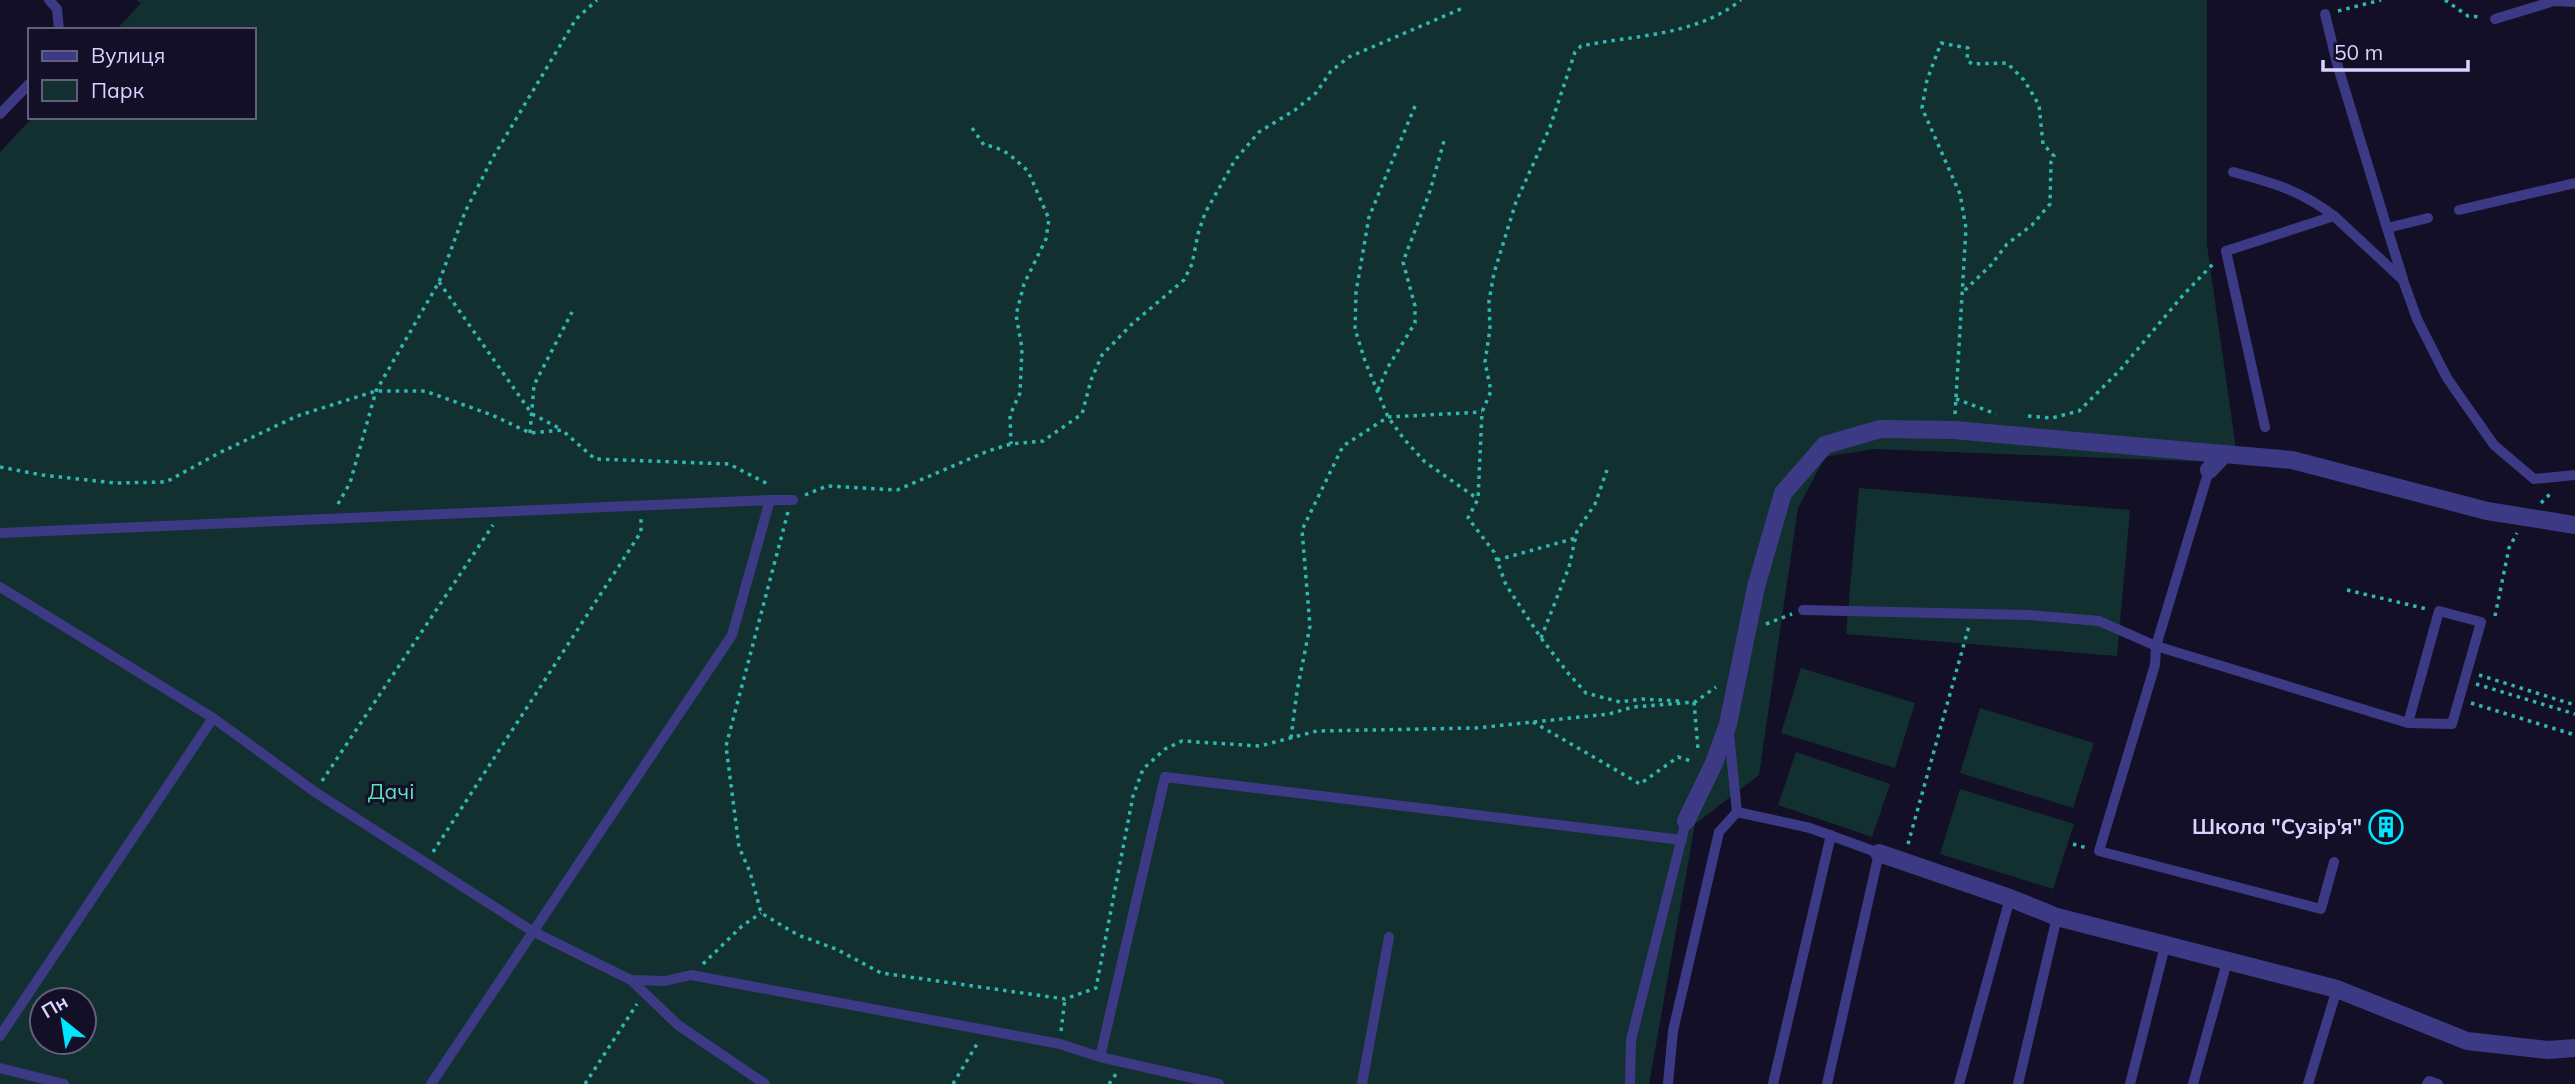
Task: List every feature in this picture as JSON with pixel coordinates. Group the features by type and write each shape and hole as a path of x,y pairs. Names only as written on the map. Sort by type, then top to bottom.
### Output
{"street":[{"path":"1686,821 1703,771 1728,724 1756,587 1783,493 1825,445 1880,429 1955,430 2292,460 2487,511 2575,525"},
{"path":"2210,470 2224,454"},
{"path":"1879,853 2057,917 2337,989 2467,1041 2548,1050 2575,1048"}],"lane":[{"path":"49,0 57,9 59,28"},
{"path":"2495,19 2554,1 2575,2"},
{"path":"2325,14 2338,67 2403,280 2417,319 2447,379 2494,445 2534,479 2572,476"},
{"path":"0,114 28,85"},
{"path":"2233,172 2281,185 2316,202 2403,280"},
{"path":"2459,210 2575,183"},
{"path":"2265,427 2226,251 2333,216"},
{"path":"2387,228 2428,218"},
{"path":"2210,470 2156,646 2155,665 2099,851 2321,909 2334,862"},
{"path":"0,533 793,499"},
{"path":"431,1084 531,931 732,635 769,500"},
{"path":"0,587 213,718 316,792 531,931 631,980 678,1025 765,1084"},
{"path":"1803,610 2028,615 2099,621 2156,646 2408,723 2452,724 2481,622 2439,611 2408,723"},
{"path":"0,1036 213,718"},
{"path":"1668,1084 1673,1031 1719,832 1737,812 1728,724"},
{"path":"1100,1057 1165,777 1682,841"},
{"path":"1737,812 1810,828 1879,853 1827,1084"},
{"path":"1630,1084 1631,1040 1686,821"},
{"path":"1773,1084 1830,835"},
{"path":"1959,1084 2010,898"},
{"path":"2018,1084 2057,917"},
{"path":"1362,1084 1389,937"},
{"path":"2130,1084 2165,946"},
{"path":"2193,1084 2227,962"},
{"path":"631,980 665,981 691,975 1060,1044 1100,1057 1219,1084"},
{"path":"2308,1084 2337,989"},
{"path":"0,1068 64,1084"},
{"path":"2427,1084 2429,1081 2438,1084"}],"path":[{"path":"330,519 350,483 376,391 439,282 465,212 492,159 576,19 597,0"},
{"path":"1695,702 1642,699 1620,702 1586,692 1541,638 1506,585 1485,537 1468,518 1478,499 1482,412 1491,391 1485,362 1490,329 1489,301 1500,248 1516,202 1550,127 1575,52 1581,46 1694,26 1728,10 1741,0"},
{"path":"2325,14 2381,0"},
{"path":"2445,0 2468,16 2495,19"},
{"path":"439,282 532,415 562,430 595,459 729,464 793,499 827,486 897,491 988,451 1011,444 1044,441 1082,414 1091,380 1102,355 1132,324 1184,280 1192,264 1205,214 1235,160 1259,132 1295,110 1315,93 1331,71 1349,57 1463,8"},
{"path":"1955,430 1956,399 1962,293 1966,229 1960,194 1922,108 1927,80 1941,43 1968,48 1967,60 1972,64 2007,63 2024,80 2039,105 2043,144 2054,156 2051,162 2050,204 2032,225 2007,244 1962,293"},
{"path":"1415,106 1369,217 1356,292 1355,329 1388,417 1425,462 1478,499"},
{"path":"972,128 984,145 996,147 1009,154 1028,171 1049,219 1046,239 1024,284 1016,315 1022,348 1020,393 1010,415 1011,444"},
{"path":"1378,390 1415,323 1415,306 1403,262 1430,191 1444,141"},
{"path":"2025,416 2052,418 2079,411 2121,369 2184,294 2226,251"},
{"path":"530,433 534,385 572,312"},
{"path":"0,467 42,475 115,483 166,482 297,416 376,391 425,391 492,415 530,433 562,430"},
{"path":"1956,399 1998,415"},
{"path":"1291,738 1310,626 1302,530 1342,446 1388,417 1482,412"},
{"path":"1541,638 1569,567 1577,531 1595,505 1607,470"},
{"path":"2524,519 2572,476"},
{"path":"793,499 726,746 739,847 761,913 798,935 836,949 881,973 1065,999 1096,988 1133,796 1143,769 1165,750 1182,741 1260,746 1317,731 1476,728 1609,714 1633,707 1695,702 1738,673"},
{"path":"426,863 641,532 640,506"},
{"path":"316,792 502,512"},
{"path":"1497,560 1576,538"},
{"path":"2493,625 2509,548"},
{"path":"2347,590 2439,611"},
{"path":"1747,631 1803,610"},
{"path":"1907,849 1911,826 1972,614"},
{"path":"2483,677 2486,664"},
{"path":"2466,676 2483,677 2575,705"},
{"path":"2466,676 2575,714"},
{"path":"2459,699 2575,735"},
{"path":"1695,702 1703,771"},
{"path":"1531,721 1640,784 1678,757 1703,771"},
{"path":"691,975 741,926 761,913"},
{"path":"585,1084 644,993"},
{"path":"1060,1044 1065,999"},
{"path":"953,1084 985,1031"}],"green space":[{"name":"Дачі","path":"136,0 2207,0 2207,245 2238,463 1874,449 1825,457 1798,508 1759,775 1695,824 1649,1084 0,1084 0,152 31,119 256,119 256,28 118,28 141,3"},
{"path":"1859,488 2130,510 2117,656 1846,634"},
{"path":"1801,668 1915,703 1895,768 1781,733"},
{"path":"1980,708 2094,743 2073,808 1960,773"},
{"path":"1796,752 1890,784 1872,837 1778,805"},
{"path":"1960,789 2074,824 2053,889 1940,854"}],"place":[{"name":"Школа \"Сузір'я\"","path":"2386,827"}]}
